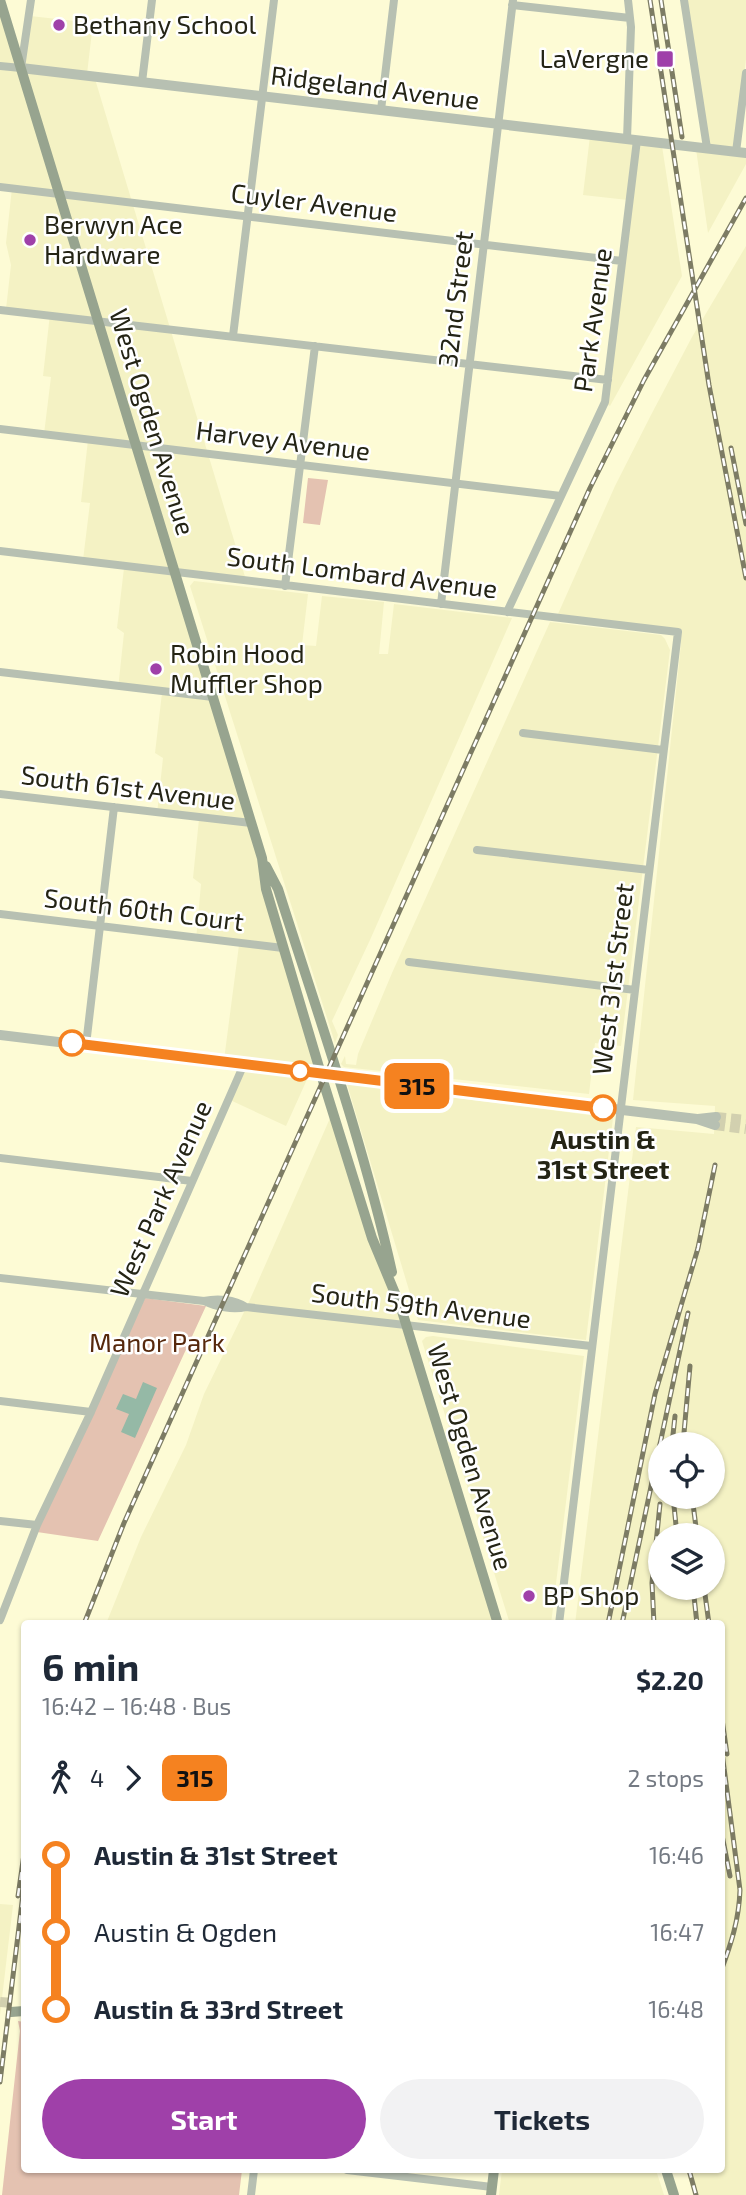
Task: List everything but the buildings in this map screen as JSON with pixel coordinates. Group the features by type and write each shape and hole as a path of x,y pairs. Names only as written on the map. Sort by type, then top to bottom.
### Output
{"main road":[{"name":"West Ogden Avenue","path":"0,0 251,823 262,858 278,889 337,1076 383,1231 399,1304"},
{"name":"West Ogden Avenue","path":"262,858 266,890 321,1074 372,1238 406,1325 497,1620"},
{"path":"12,2007 21,2008"},
{"path":"491,2191 494,2173"},
{"path":"667,2173 674,2195"}],"street":[{"path":"21,68 31,0"},
{"path":"142,82 152,0"},
{"path":"233,336 274,0"},
{"path":"381,110 394,0"},
{"name":"Park Avenue","path":"507,612 605,402 622,261 632,139 631,18 628,0"},
{"path":"684,0 707,148"},
{"path":"512,2 631,18"},
{"name":"32nd Street","path":"441,604 512,2"},
{"name":"Ridgeland Avenue","path":"0,66 741,152"},
{"path":"741,152 746,73"},
{"name":"Cuyler Avenue","path":"0,187 622,261"},
{"path":"0,310 608,380"},
{"path":"285,586 315,346"},
{"name":"Harvey Avenue","path":"0,429 561,496"},
{"name":"South Lombard Avenue","path":"0,551 678,632"},
{"name":"West 31st Street","path":"559,1620 678,632"},
{"path":"0,673 213,697"},
{"path":"523,733 663,750"},
{"name":"South 61st Avenue","path":"0,794 251,823"},
{"path":"86,1045 114,807"},
{"path":"477,850 649,870"},
{"name":"South 60th Court","path":"0,914 283,947"},
{"path":"409,962 635,990"},
{"path":"0,1035 716,1121"},
{"name":"West Park Avenue","path":"0,1620 37,1525 91,1412 244,1064"},
{"path":"0,1158 192,1181"},
{"name":"South 59th Avenue","path":"0,1278 204,1301 213,1299 239,1302 246,1307 591,1346"},
{"path":"0,1401 91,1412"},
{"path":"0,1521 37,1525"},
{"path":"251,2195 254,2173"},
{"path":"368,2173 491,2191"}],"shaded area":[{"path":"686,0 746,0 746,59 735,153 746,155 746,164 708,233 696,149 708,150"},
{"path":"0,8 19,69 95,79 246,580 83,560 90,503 81,502 88,440 44,434 51,377 43,376 50,314 6,309 11,265 6,243 12,188 0,187"},
{"path":"30,16 93,23 87,74 23,66"},
{"path":"590,136 635,142 628,200 583,195"},
{"path":"639,143 662,146 682,276 610,406 606,404"},
{"path":"746,246 746,2195 694,2195 687,2173 725,2173 725,1620 575,1620 636,1127 714,1134 715,1106 633,1100 681,644 677,630 558,614 615,486 692,337"},
{"path":"124,568 173,574 251,827 318,1071 224,1060 239,945 196,940 201,884 193,878 199,819 157,814 163,758 155,753 162,693 118,689 124,633 117,628"},
{"path":"194,581 308,594 302,645 316,646 322,596 384,602 379,654 388,654 394,604 512,618 332,1021 338,1035 335,1043 190,586"},
{"path":"550,622 661,635 670,650 621,1046 595,1043 589,1094 344,1067 341,1064 345,1056 346,1064 356,1065 358,1054 392,973"},
{"path":"246,1066 309,1075 286,1126 230,1100"},
{"path":"347,1084 613,1118 586,1340 418,1320"},
{"path":"331,1116 405,1322 248,1304"},
{"path":"246,1308 404,1327 495,1620 108,1620 141,1537 186,1445 204,1394"},
{"path":"426,1337 584,1356 551,1620 509,1620 422,1341"},
{"path":"143,1382 157,1388 135,1438 121,1432 129,1414 116,1409 123,1394 136,1399"},
{"path":"0,1904 13,1905 0,2015"},
{"path":"502,2173 657,2173 664,2195 499,2195"}],"green space":[{"path":"308,478 328,480 320,525 303,523"},
{"name":"Manor Park","path":"145,1298 206,1306 98,1541 37,1532"},
{"path":"18,2021 21,2022 21,2173 242,2173 239,2195 2,2195 20,2031"}],"tunnel":[{"path":"716,1117 746,1120"},
{"path":"715,1125 746,1129"},
{"path":"0,2002 12,2003"}],"railway":[{"path":"650,0 709,385 746,578"},
{"path":"661,0 682,137"},
{"path":"86,1620 124,1523 590,488 644,380 746,198"},
{"path":"731,448 746,524"},
{"path":"609,1620 655,1394 698,1248 715,1165"},
{"path":"663,1432 688,1313"},
{"path":"684,1432 690,1366"},
{"path":"673,1432 675,1416"},
{"path":"623,1620 648,1501"},
{"path":"654,1620 652,1583 659,1509"},
{"path":"674,1509 676,1523"},
{"path":"694,1509 695,1523"},
{"path":"694,1600 697,1620"},
{"path":"706,1600 708,1620"},
{"path":"725,1740 727,1754"},
{"path":"725,1776 740,1890 734,1932 725,1960"},
{"path":"725,1850 730,1876"},
{"path":"18,1896 21,1875"},
{"path":"0,2082 21,1910"},
{"path":"690,2173 696,2195"}],"bus line":[{"name":"315","path":"72,1043 603,1108"}],"place":[{"name":"Bethany School","path":"59,25"},
{"name":"LaVergne","path":"665,59"},
{"name":"Berwyn Ace Hardware","path":"30,240"},
{"name":"Robin Hood Muffler Shop","path":"156,669"},
{"name":"Austin & 31st Street","path":"603,1108"},
{"name":"BP Shop","path":"529,1596"}]}
